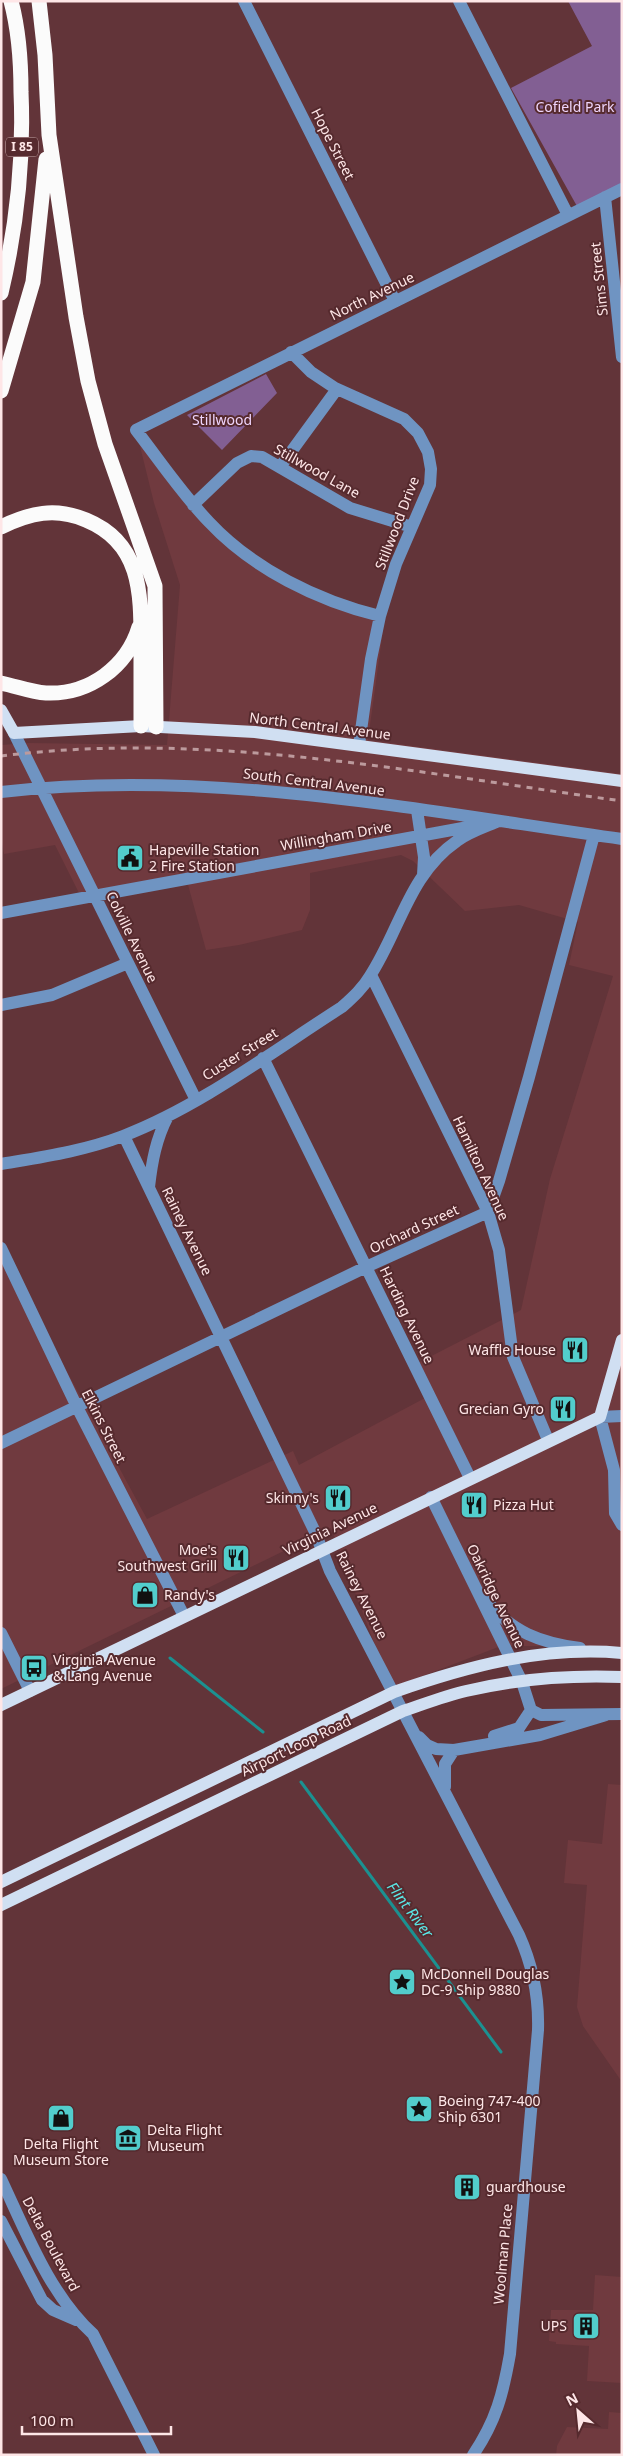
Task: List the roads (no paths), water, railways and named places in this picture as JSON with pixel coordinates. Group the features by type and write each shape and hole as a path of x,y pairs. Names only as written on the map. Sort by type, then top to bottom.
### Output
{"highway":[{"name":"I 85","path":"1,293 12,247 20,185 23,130 17,23 11,1"},
{"name":"I 85","path":"1,391 33,282 49,135 46,55 39,1"},
{"path":"49,135 76,317 88,381 105,444 155,586 157,606 149,727"},
{"path":"1,527 25,515 42,512 77,516 93,523 116,540 132,563 138,579 149,727"},
{"path":"1,683 45,693 78,689 94,682 107,674 128,650 142,618"}],"main road":[{"path":"1,710 14,733"},
{"name":"North Central Avenue","path":"14,733 149,727 255,732 622,781"},
{"path":"600,1417 622,1340"},
{"name":"Virginia Avenue","path":"1,1705 548,1440 600,1417"},
{"name":"Airport Loop Road","path":"1,1882 394,1692 440,1676 509,1658 598,1651 622,1653"},
{"name":"Airport Loop Road","path":"1,1905 403,1711 465,1691 577,1676 622,1676"}],"street":[{"path":"459,1 568,216"},
{"name":"Hope Street","path":"245,2 395,301"},
{"name":"North Avenue","path":"193,505 136,430 622,189"},
{"name":"Sims Street","path":"606,197 622,357"},
{"name":"Stillwood Drive","path":"291,352 311,372 337,389 404,419 418,433 428,452 431,469 430,485 396,564 380,616 371,659 360,745"},
{"path":"280,467 337,389"},
{"name":"Stillwood Lane","path":"193,505 237,463 250,456 262,458 280,467 350,508 412,527"},
{"path":"193,505 234,546 265,568 324,599 349,609 380,616"},
{"name":"Colville Avenue","path":"14,733 196,1100"},
{"name":"South Central Avenue","path":"1,792 41,788 137,784 232,787 417,810 622,839"},
{"path":"417,810 424,857 423,875"},
{"name":"Willingham Drive","path":"1,913 499,821"},
{"name":"Custer Street","path":"1,1164 81,1149 124,1136 168,1116 342,1007 358,992 371,975 407,900 423,875 457,841 499,821"},
{"path":"488,1212 499,1181 594,835"},
{"path":"1,1005 52,995 128,963"},
{"name":"Hamilton Avenue","path":"371,975 488,1212 499,1250 513,1357 548,1440"},
{"name":"Harding Avenue","path":"263,1058 470,1478"},
{"name":"Rainey Avenue","path":"149,1187 153,1155 168,1116"},
{"name":"Rainey Avenue","path":"124,1136 222,1337 322,1550 330,1571 524,1946 535,1982 538,2019"},
{"name":"Orchard Street","path":"1,1443 366,1267 488,1212"},
{"name":"Elkins Street","path":"1,1248 77,1407 184,1616"},
{"path":"622,1416 600,1417 618,1466 615,1513 622,1526"},
{"name":"Oakridge Avenue","path":"431,1497 522,1682 530,1710"},
{"name":"Airport Loop Road","path":"470,1578 495,1612 521,1632 551,1644 598,1651"},
{"path":"1,1633 30,1691"},
{"path":"445,1791 445,1764 454,1750 519,1728 530,1710 541,1715 622,1714"},
{"path":"415,1733 427,1745 436,1749 454,1750 540,1734 606,1714"},
{"name":"Woolman Place","path":"473,2455 496,2415 502,2399 510,2354 538,2019"},
{"name":"Delta Boulevard","path":"1,2179 60,2296 78,2321 93,2334 154,2455"},
{"name":"Delta Boulevard","path":"1,2221 42,2300 53,2310 78,2321"}],"waterway":[{"name":"Flint River","path":"170,1658 263,1732"},
{"name":"Flint River","path":"301,1782 501,2052"}],"railway":[{"path":"1,756 79,749 157,748 234,751 390,768 622,801"}],"place":[{"name":"Hapeville Station 2 Fire Station","path":"130,858"},
{"name":"Waffle House","path":"575,1350"},
{"name":"Grecian Gyro","path":"563,1409"},
{"name":"Skinny's","path":"338,1498"},
{"name":"Pizza Hut","path":"474,1505"},
{"name":"Moe's Southwest Grill","path":"236,1558"},
{"name":"Randy's","path":"145,1595"},
{"name":"Virginia Avenue & Lang Avenue","path":"34,1668"},
{"name":"McDonnell Douglas DC-9 Ship 9880","path":"402,1982"},
{"name":"Boeing 747-400 Ship 6301","path":"419,2109"},
{"name":"Delta Flight Museum Store","path":"61,2118"},
{"name":"Delta Flight Museum","path":"128,2138"},
{"name":"guardhouse","path":"467,2187"},
{"name":"UPS","path":"586,2326"}],"park label":[{"name":"Cofield Park","path":"575,107"},
{"name":"Stillwood","path":"222,420"}]}
